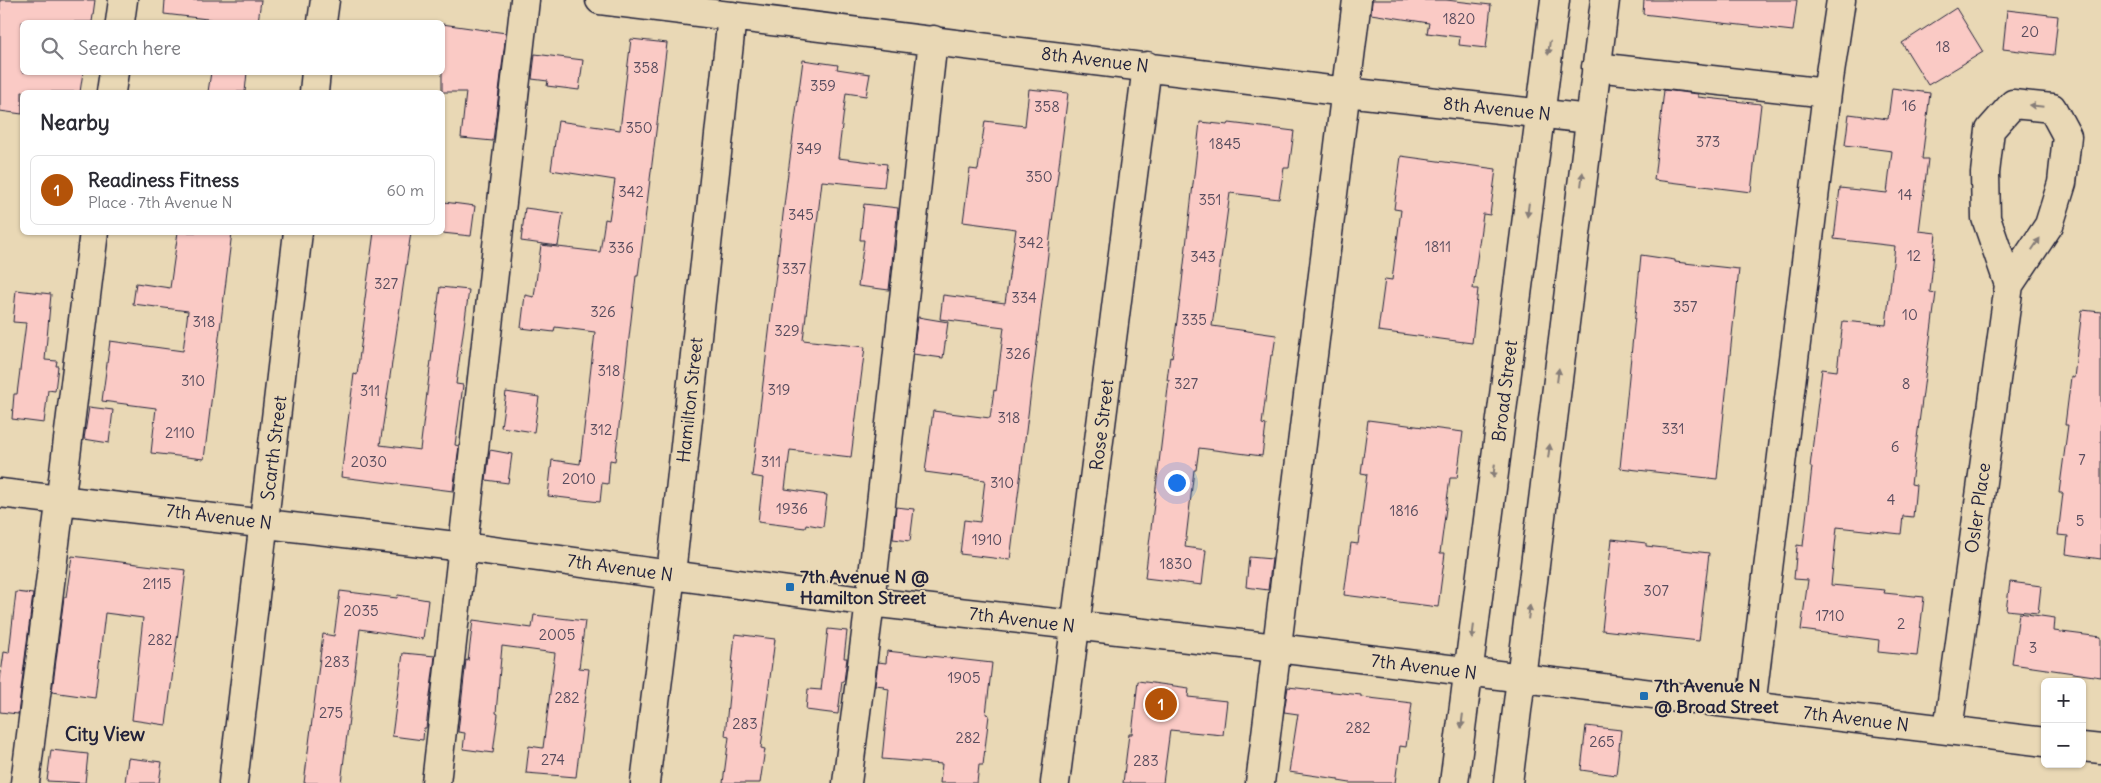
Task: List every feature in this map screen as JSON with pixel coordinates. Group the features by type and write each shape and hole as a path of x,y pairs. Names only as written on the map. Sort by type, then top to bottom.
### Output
{"street":[{"path":"120,20 123,0"},
{"path":"322,20 325,0"},
{"path":"436,783 525,0"},
{"name":"8th Avenue N","path":"600,0 746,12 933,40 1346,92 1590,119"},
{"path":"1260,783 1357,0"},
{"name":"Broad Street","path":"1454,783 1555,0"},
{"path":"1508,783 1604,0"},
{"path":"1751,706 1827,93 1841,0"},
{"name":"Hamilton Street","path":"646,783 671,574 746,12"},
{"path":"847,783 870,602 933,40"},
{"name":"Rose Street","path":"1055,783 1148,66"},
{"path":"1596,66 1827,93"},
{"path":"111,90 114,75"},
{"path":"314,90 316,75"},
{"name":"Osler Place","path":"1948,730 2009,285 2049,225 2062,183 2068,136 2052,108 2013,104 1990,130 1984,173 1986,218 2009,285"},
{"path":"25,783 94,235"},
{"name":"Scarth Street","path":"234,783 298,235"},
{"name":"7th Avenue N","path":"0,492 464,547 870,602 1276,648 2041,742"},
{"path":"2086,747 2101,749"}],"building":[{"path":"0,0 95,0 92,20 20,20 20,75 83,75 80,90 20,90 20,114 0,111"},
{"path":"165,0 261,0 258,20 216,20 164,14"},
{"path":"1372,0 1446,0 1491,5 1486,48 1459,45 1460,37 1427,33 1429,23 1371,14"},
{"path":"1644,0 1797,0 1793,31 1643,14"},
{"path":"1956,8 1983,52 1928,85 1902,43"},
{"path":"2007,10 2058,16 2054,55 2003,49"},
{"path":"445,24 506,33 493,141 461,138 466,92 445,92 445,90 442,90 442,75 445,75"},
{"path":"631,39 667,43 638,276 636,276 615,461 610,460 608,484 602,483 600,502 548,496 552,460 580,464 595,332 555,327 554,332 521,328 525,295 534,297 541,245 600,252 605,219 609,220 615,180 551,170 558,121 620,130"},
{"path":"535,54 583,60 579,90 547,86 548,81 532,79"},
{"path":"803,60 838,65 837,69 870,74 866,96 846,93 838,158 887,164 884,187 822,181 803,340 865,347 851,457 790,450 785,489 827,495 823,527 806,524 805,528 758,522 763,478 752,476"},
{"path":"211,75 247,75 245,90 208,90"},
{"path":"1892,88 1930,93 1922,159 1928,159 1919,231 1936,233 1930,292 1936,293 1911,484 1916,485 1913,517 1903,516 1901,534 1837,527 1831,585 1885,590 1884,593 1924,597 1917,656 1878,652 1879,640 1801,630 1808,580 1794,579 1797,545 1803,546 1822,369 1837,371 1843,321 1886,325 1895,246 1834,239 1840,188 1887,193 1892,151 1845,145 1849,114 1888,119"},
{"path":"1029,89 1068,93 1010,560 960,554 964,520 980,522 985,480 925,472 933,411 990,418 994,390 996,391 1004,327 940,319 943,295 1005,303 1016,229 963,222 970,169 978,170 985,121 1025,126"},
{"path":"1664,90 1698,94 1698,97 1761,104 1751,192 1654,180"},
{"path":"1200,122 1228,125 1229,123 1294,131 1289,168 1284,168 1279,199 1230,193 1212,326 1276,335 1273,355 1271,355 1262,424 1266,425 1262,456 1199,448 1196,470 1194,470 1185,547 1206,550 1202,585 1145,578 1169,380 1167,380 1170,357 1172,358 1181,291"},
{"path":"1401,156 1496,169 1490,215 1483,214 1473,289 1478,289 1472,343 1378,331 1385,279 1392,280 1401,210 1394,209"},
{"path":"445,202 475,206 471,236 445,233"},
{"path":"864,204 898,208 889,290 858,286 864,240 860,240"},
{"path":"525,208 563,213 558,246 521,241"},
{"path":"178,235 232,235 204,459 151,453 156,408 102,401 110,341 183,351 188,311 133,304 136,283 170,288"},
{"path":"374,235 411,235 380,445 420,450 440,287 469,290 456,384 463,385 455,445 459,446 453,491 341,477 354,374 357,375 366,307 364,306"},
{"path":"1641,255 1675,260 1675,262 1739,269 1717,479 1620,468"},
{"path":"16,290 51,294 45,360 57,361 56,366 58,366 55,391 48,390 44,423 12,419 14,394 17,394 26,323 13,322"},
{"path":"2082,310 2101,312 2101,559 2066,554 2068,536 2058,535 2063,493 2059,493 2068,425 2065,425 2071,377 2074,378"},
{"path":"918,317 948,322 943,358 913,354"},
{"path":"506,392 539,397 534,432 501,427"},
{"path":"89,407 113,410 109,443 84,439"},
{"path":"1368,420 1463,432 1457,478 1450,478 1440,553 1445,553 1438,607 1344,595 1351,543 1358,544 1367,474 1361,473"},
{"path":"490,450 512,454 508,483 486,480"},
{"path":"896,507 914,509 910,541 893,539"},
{"path":"1612,539 1646,543 1646,546 1709,553 1699,641 1602,630"},
{"path":"72,556 186,570 166,725 132,720 143,618 105,613 95,698 52,692 64,597 66,597"},
{"path":"1249,557 1272,559 1268,590 1246,587"},
{"path":"2010,582 2041,586 2038,613 2006,610"},
{"path":"340,591 397,598 398,595 428,600 423,639 360,629 341,783 304,783 323,634 334,636"},
{"path":"16,592 33,594 18,714 0,712 0,681 4,652 9,653"},
{"path":"2019,613 2055,618 2054,631 2101,637 2101,677 2012,664"},
{"path":"534,615 585,621 579,668 589,669 576,777 526,773 529,746 543,748 555,653 502,646 496,713 498,714 493,753 463,749 465,733 458,732 466,660 468,661 473,620 532,628"},
{"path":"828,629 847,631 844,658 847,658 838,714 806,710 808,689 821,690"},
{"path":"735,634 775,639 761,748 765,749 760,783 723,783 729,737 725,736"},
{"path":"887,651 992,663 986,714 989,715 983,765 979,765 977,783 940,783 942,764 882,759 889,689 883,688 884,686 875,685 878,662 886,663"},
{"path":"403,653 435,656 423,740 392,736"},
{"path":"1138,681 1189,688 1188,697 1227,701 1223,735 1170,730 1163,783 1123,783 1129,734 1132,734"},
{"path":"1288,687 1412,703 1406,747 1400,746 1395,783 1350,783 1338,781 1338,779 1289,772 1298,714 1284,712"},
{"path":"1586,726 1621,730 1616,775 1581,770"},
{"path":"51,750 88,754 85,783 47,781"},
{"path":"128,758 162,762 159,783 125,783"}],"place":[{"name":"7th Avenue N @ Hamilton Street","path":"790,587"},
{"name":"7th Avenue N @ Broad Street","path":"1644,696"},
{"name":"Readiness Fitness","path":"1161,704"}],"district":[{"name":"City View","path":"105,734"}]}
